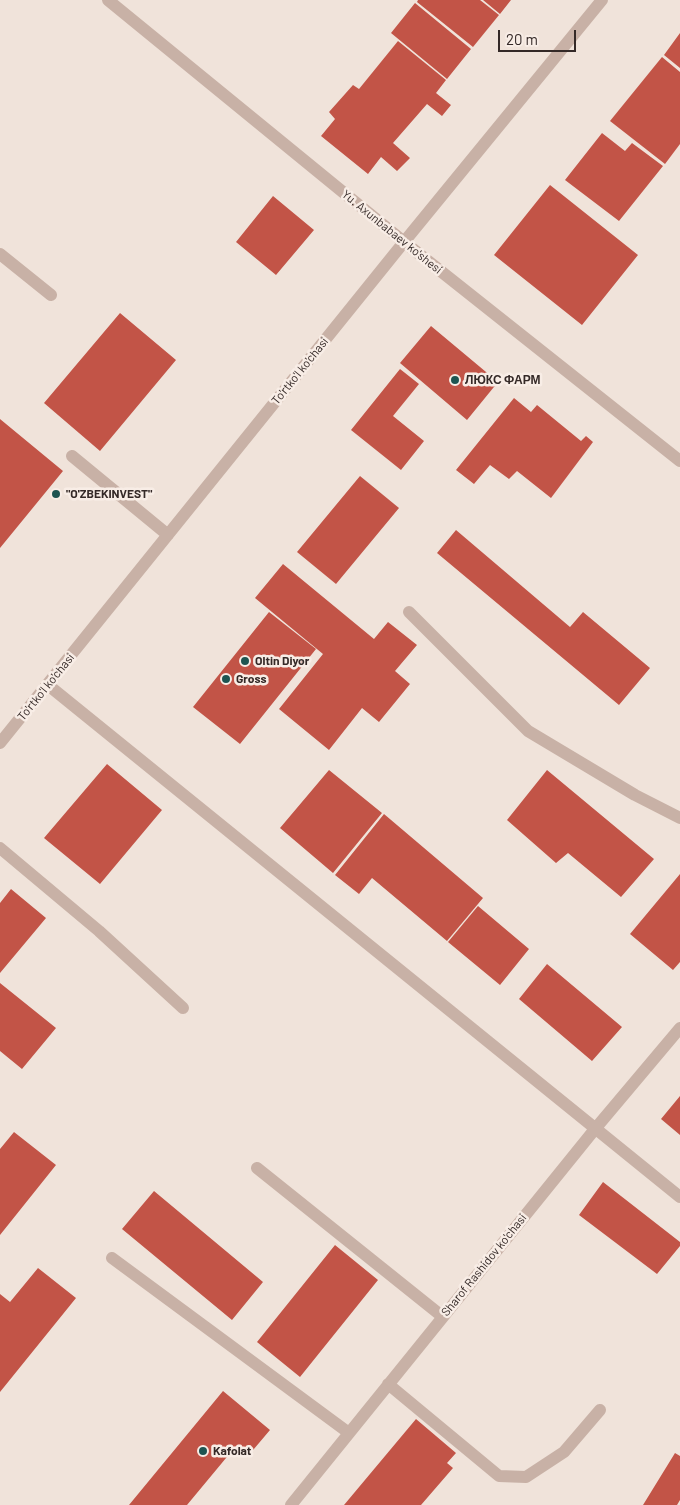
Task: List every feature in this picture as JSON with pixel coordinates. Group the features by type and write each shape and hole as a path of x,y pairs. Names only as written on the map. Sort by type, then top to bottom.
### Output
{"street":[{"name":"Yu. Axunbabaev ko'shesi","path":"108,0 404,242 680,461"},
{"name":"To'rtko'l ko'chasi","path":"0,743 602,0"},
{"path":"0,254 51,295"},
{"path":"72,456 168,535"},
{"path":"408,612 528,731 635,795 680,818"},
{"path":"48,685 680,1197"},
{"path":"0,848 99,931 183,1008"},
{"name":"Sharof Rashidov ko'chasi","path":"291,1505 595,1129 680,1028"},
{"path":"257,1168 443,1317"},
{"path":"112,1258 349,1433"},
{"path":"388,1384 499,1476 526,1477 564,1452 600,1410"}],"building":[{"path":"418,0 480,0 499,15 473,47 417,2"},
{"path":"483,0 511,0 500,14"},
{"path":"415,3 471,49 447,79 391,33"},
{"path":"680,33 680,68 664,55"},
{"path":"398,41 446,80 436,93 451,105 442,116 427,104 393,143 410,158 397,171 381,157 368,174 321,136 335,119 329,112 353,85 359,89"},
{"path":"662,57 680,72 680,144 665,164 610,121"},
{"path":"602,133 625,151 632,143 663,166 619,221 565,180"},
{"path":"550,185 638,255 582,325 494,255"},
{"path":"273,196 314,230 276,275 236,242"},
{"path":"120,313 176,360 100,451 44,403"},
{"path":"431,326 498,382 467,420 400,363"},
{"path":"400,369 419,384 393,416 424,441 401,470 351,430"},
{"path":"514,398 531,412 537,405 581,441 586,436 593,442 551,498 517,471 509,479 490,465 474,484 456,470"},
{"path":"0,419 63,471 0,548"},
{"path":"360,476 399,508 336,584 297,552"},
{"path":"456,530 570,627 583,612 650,668 619,705 437,553"},
{"path":"283,564 374,639 388,622 417,645 395,671 410,684 379,722 362,708 329,750 279,709 323,654 255,598"},
{"path":"269,612 316,649 240,744 193,707"},
{"path":"107,764 162,810 100,884 44,838"},
{"path":"329,770 382,813 333,873 280,828"},
{"path":"547,770 654,859 621,897 568,853 556,863 507,820"},
{"path":"384,814 483,898 447,941 372,878 359,894 335,875"},
{"path":"680,874 680,962 673,970 630,934"},
{"path":"11,889 46,918 0,973 0,903"},
{"path":"478,906 529,949 500,985 448,942"},
{"path":"547,964 622,1027 592,1061 519,999"},
{"path":"0,983 56,1028 22,1069 0,1051"},
{"path":"680,1096 680,1135 661,1119"},
{"path":"14,1132 56,1165 0,1235 0,1149"},
{"path":"603,1182 680,1242 680,1246 657,1274 579,1215"},
{"path":"154,1191 263,1282 232,1320 122,1229"},
{"path":"335,1245 378,1280 300,1377 257,1342"},
{"path":"38,1268 76,1298 0,1392 0,1294 10,1302"},
{"name":"Kafolat","path":"223,1391 270,1430 248,1456 236,1446 187,1505 129,1505"},
{"path":"416,1419 456,1453 447,1463 453,1468 421,1505 344,1505"},
{"path":"675,1453 680,1456 680,1500 677,1505 643,1505"}],"place":[{"name":"ЛЮКС ФАРМ","path":"455,380"},
{"name":"\"O'ZBEKINVEST\"","path":"56,494"},
{"name":"Oltin Diyor","path":"245,661"},
{"name":"Gross","path":"226,679"},
{"name":"Kafolat","path":"203,1451"}]}
